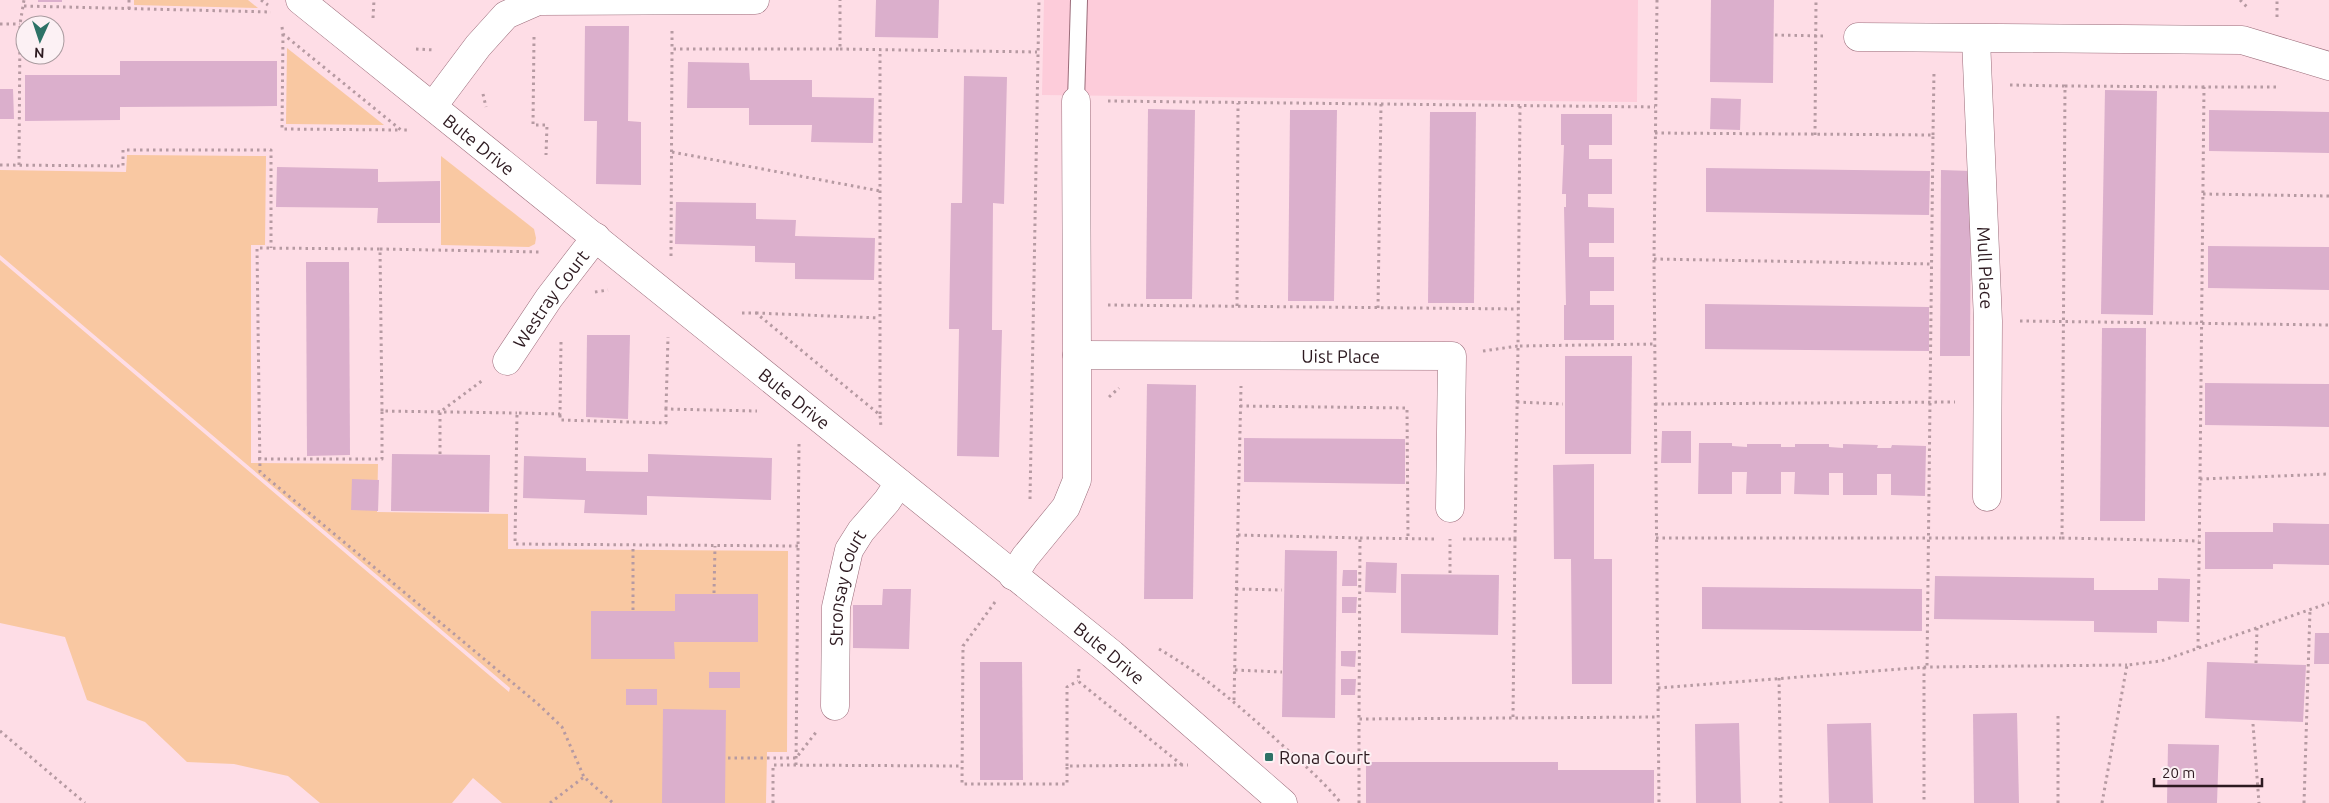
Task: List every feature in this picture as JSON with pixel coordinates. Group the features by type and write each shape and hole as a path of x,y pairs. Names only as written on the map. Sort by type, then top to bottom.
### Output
{"street":[{"name":"Bute Drive","path":"300,0 1112,654 1283,803"},
{"path":"433,106 478,46 506,15 538,1 755,0"},
{"path":"1858,37 2242,40 2329,66"},
{"name":"Mull Place","path":"1976,39 1988,320 1987,497"},
{"path":"1013,576 1025,557 1066,507 1077,480 1076,101"},
{"name":"Westray Court","path":"507,361 550,298 596,237"},
{"name":"Uist Place","path":"1077,355 1452,356"},
{"path":"1450,508 1452,356"},
{"name":"Stronsay Court","path":"835,706 836,607 849,550 860,531 887,502 899,483"}],"lane":[{"path":"1076,101 1079,0"}],"path":[{"path":"22,15 24,0"},
{"path":"129,0 129,9"},
{"path":"24,6 277,12 261,0"},
{"path":"366,18 373,24 374,0"},
{"path":"840,0 840,49"},
{"path":"1030,505 1039,0"},
{"path":"1657,0 1654,259 1659,803"},
{"path":"1815,135 1816,0"},
{"path":"671,264 672,22"},
{"path":"0,24 15,24"},
{"path":"282,26 282,129 410,130"},
{"path":"534,31 533,125 547,125 546,162 538,156"},
{"path":"282,34 400,130"},
{"path":"1775,35 1858,37"},
{"path":"411,49 439,50"},
{"path":"672,49 1037,52"},
{"path":"880,50 879,318 881,434"},
{"path":"19,165 20,65"},
{"path":"1924,803 1931,401 1934,65"},
{"path":"2001,85 2064,86"},
{"path":"2198,648 2204,87 2281,87"},
{"path":"482,90 490,113"},
{"path":"1076,101 1655,108"},
{"path":"1237,306 1238,103"},
{"path":"1378,308 1381,104"},
{"path":"1513,717 1520,106"},
{"path":"1655,133 1933,135"},
{"path":"0,165 123,166 123,150 272,150 271,248"},
{"path":"672,152 880,191"},
{"path":"2203,194 2329,196"},
{"path":"547,252 257,248 258,459 260,472 538,704 562,727 584,778 613,803"},
{"path":"258,459 382,459 380,249"},
{"path":"1654,259 1931,264"},
{"path":"587,293 613,290"},
{"path":"1103,305 1518,309"},
{"path":"739,313 879,318"},
{"path":"756,313 880,415"},
{"path":"1988,320 2329,325"},
{"path":"561,333 560,420 666,423 668,329"},
{"path":"1452,356 1518,346 1655,344"},
{"path":"440,412 507,361"},
{"path":"1234,700 1241,380"},
{"path":"1105,403 1121,386"},
{"path":"1655,404 1931,401 1988,403"},
{"path":"1517,402 1564,404"},
{"path":"1240,406 1408,408 1408,538"},
{"path":"666,409 759,411"},
{"path":"382,411 560,414"},
{"path":"440,412 440,454"},
{"path":"517,413 515,544 798,546"},
{"path":"796,765 799,438 806,443"},
{"path":"2200,479 2329,474"},
{"path":"1238,535 1515,539"},
{"path":"1359,803 1360,538"},
{"path":"2062,538 2199,541"},
{"path":"633,545 633,610"},
{"path":"714,594 715,546"},
{"path":"1236,588 1282,590"},
{"path":"998,598 963,646 962,784 1068,784 1067,687 1078,681"},
{"path":"1658,688 1925,667 2127,664 2161,661 2329,603"},
{"path":"2304,803 2310,610"},
{"path":"2256,663 2257,628"},
{"path":"1155,647 1180,661 1234,700 1327,786 1341,803"},
{"path":"1078,681 1079,664"},
{"path":"2102,803 2127,664"},
{"path":"1234,670 1282,672"},
{"path":"1779,678 1781,803"},
{"path":"1067,766 1182,764 1078,681"},
{"path":"796,758 835,706"},
{"path":"2058,713 2058,803"},
{"path":"1359,719 1658,716"},
{"path":"2253,724 2259,803"},
{"path":"0,731 85,803"},
{"path":"728,758 796,758"},
{"path":"773,803 773,765 962,766"},
{"path":"550,803 584,778"}],"shaded area":[{"path":"134,0 248,0 258,8 134,5"},
{"path":"1044,0 1638,0 1637,102 1042,95"},
{"path":"287,48 384,125 286,124"},
{"path":"127,155 266,156 265,245 251,245 251,463 378,464 377,512 508,514 508,549 788,551 787,752 767,752 766,803 502,803 473,778 452,803 320,803 288,776 234,764 187,762 145,722 87,700 65,637 0,623 0,260 509,692 510,688 0,255 0,170 126,172"},
{"path":"441,156 534,229 535,244 529,247 441,245"}],"building":[{"path":"38,0 62,0 62,2 38,2"},
{"path":"876,0 939,0 938,38 875,37"},
{"path":"1711,0 1774,0 1773,83 1710,82"},
{"path":"585,26 629,26 628,121 641,122 641,185 596,184 597,121 584,121"},
{"path":"120,61 277,61 277,106 120,107 120,120 25,121 25,75 120,75"},
{"path":"688,62 749,63 750,80 812,80 812,97 874,98 873,143 811,142 812,125 749,125 749,108 687,108"},
{"path":"964,76 1007,77 1004,204 993,203 992,330 1002,330 999,457 957,456 959,329 949,329 951,203 962,203"},
{"path":"0,89 13,89 14,119 0,119"},
{"path":"2105,90 2157,91 2153,315 2101,314"},
{"path":"1711,98 1741,99 1740,130 1710,129"},
{"path":"1148,109 1195,110 1192,299 1146,299"},
{"path":"1290,110 1337,110 1334,301 1288,301"},
{"path":"2209,110 2329,112 2329,153 2209,151"},
{"path":"1430,112 1476,112 1474,303 1428,303"},
{"path":"1561,114 1612,114 1612,145 1589,145 1589,159 1612,159 1612,194 1588,194 1588,207 1614,208 1614,243 1589,243 1589,257 1614,257 1614,291 1590,291 1590,305 1614,305 1614,340 1564,340 1564,305 1566,305 1564,207 1566,207 1566,194 1562,194 1564,145 1561,145"},
{"path":"277,167 378,169 378,182 440,181 440,223 377,223 378,208 276,207"},
{"path":"1706,168 1930,171 1929,215 1706,212"},
{"path":"1941,170 1971,171 1970,356 1940,356"},
{"path":"676,202 756,203 756,219 796,220 795,236 875,238 874,280 795,279 795,263 755,262 755,246 675,244"},
{"path":"2208,246 2329,247 2329,290 2208,288"},
{"path":"306,262 349,262 350,455 307,456"},
{"path":"1705,304 1929,307 1929,351 1705,349"},
{"path":"2102,328 2146,328 2145,521 2100,521"},
{"path":"587,335 630,335 628,419 586,417"},
{"path":"1565,356 1632,356 1631,454 1565,454"},
{"path":"2205,383 2329,384 2329,427 2205,425"},
{"path":"1147,384 1196,385 1193,599 1144,599"},
{"path":"1662,431 1691,431 1691,463 1661,463"},
{"path":"1244,438 1405,439 1405,484 1244,482"},
{"path":"1699,443 1732,443 1732,446 1747,447 1747,444 1781,444 1781,447 1795,447 1795,444 1829,444 1829,447 1843,448 1843,444 1878,445 1877,448 1891,448 1892,445 1926,446 1925,496 1891,495 1891,474 1877,474 1877,495 1843,495 1843,473 1829,473 1829,495 1794,494 1795,472 1781,472 1781,494 1746,494 1747,472 1732,472 1732,494 1698,494"},
{"path":"392,454 490,455 489,512 391,511"},
{"path":"648,454 772,458 771,500 647,496 647,515 584,513 585,500 523,498 524,456 586,458 586,471 648,472"},
{"path":"1594,464 1594,559 1612,559 1612,684 1572,684 1571,559 1554,559 1553,465"},
{"path":"352,479 379,480 378,511 351,510"},
{"path":"2273,523 2329,524 2329,565 2273,564 2273,569 2205,569 2205,532 2273,532"},
{"path":"1285,550 1337,551 1335,718 1282,717"},
{"path":"1366,562 1397,563 1396,593 1365,592"},
{"path":"1343,570 1357,570 1357,586 1342,586"},
{"path":"1401,574 1499,575 1498,635 1401,633"},
{"path":"1935,576 2094,578 2094,590 2158,590 2158,578 2190,579 2189,622 2157,621 2157,633 2094,632 2094,621 1934,619"},
{"path":"1702,587 1922,589 1922,631 1702,629"},
{"path":"883,589 911,589 909,649 853,648 853,605 882,605"},
{"path":"675,594 758,594 758,642 674,642 675,659 591,659 591,611 675,611"},
{"path":"1342,597 1357,597 1356,613 1342,613"},
{"path":"2315,633 2329,633 2329,664 2314,664"},
{"path":"1341,651 1356,651 1355,667 1341,666"},
{"path":"980,662 1022,662 1023,780 980,780"},
{"path":"2207,662 2306,665 2303,722 2205,718"},
{"path":"709,672 740,672 740,688 709,688"},
{"path":"1341,679 1356,679 1355,695 1341,695"},
{"path":"626,689 657,689 657,705 626,705"},
{"path":"663,709 726,710 725,803 662,803"},
{"path":"2017,713 2019,803 1974,803 1973,714"},
{"path":"1739,723 1741,803 1696,803 1695,724"},
{"path":"1871,723 1873,803 1829,803 1827,724"},
{"path":"2168,744 2219,745 2217,803 2167,803"},
{"path":"1366,762 1558,762 1558,770 1654,770 1654,803 1366,803"}],"place":[{"name":"Rona Court","path":"1269,757"}]}
